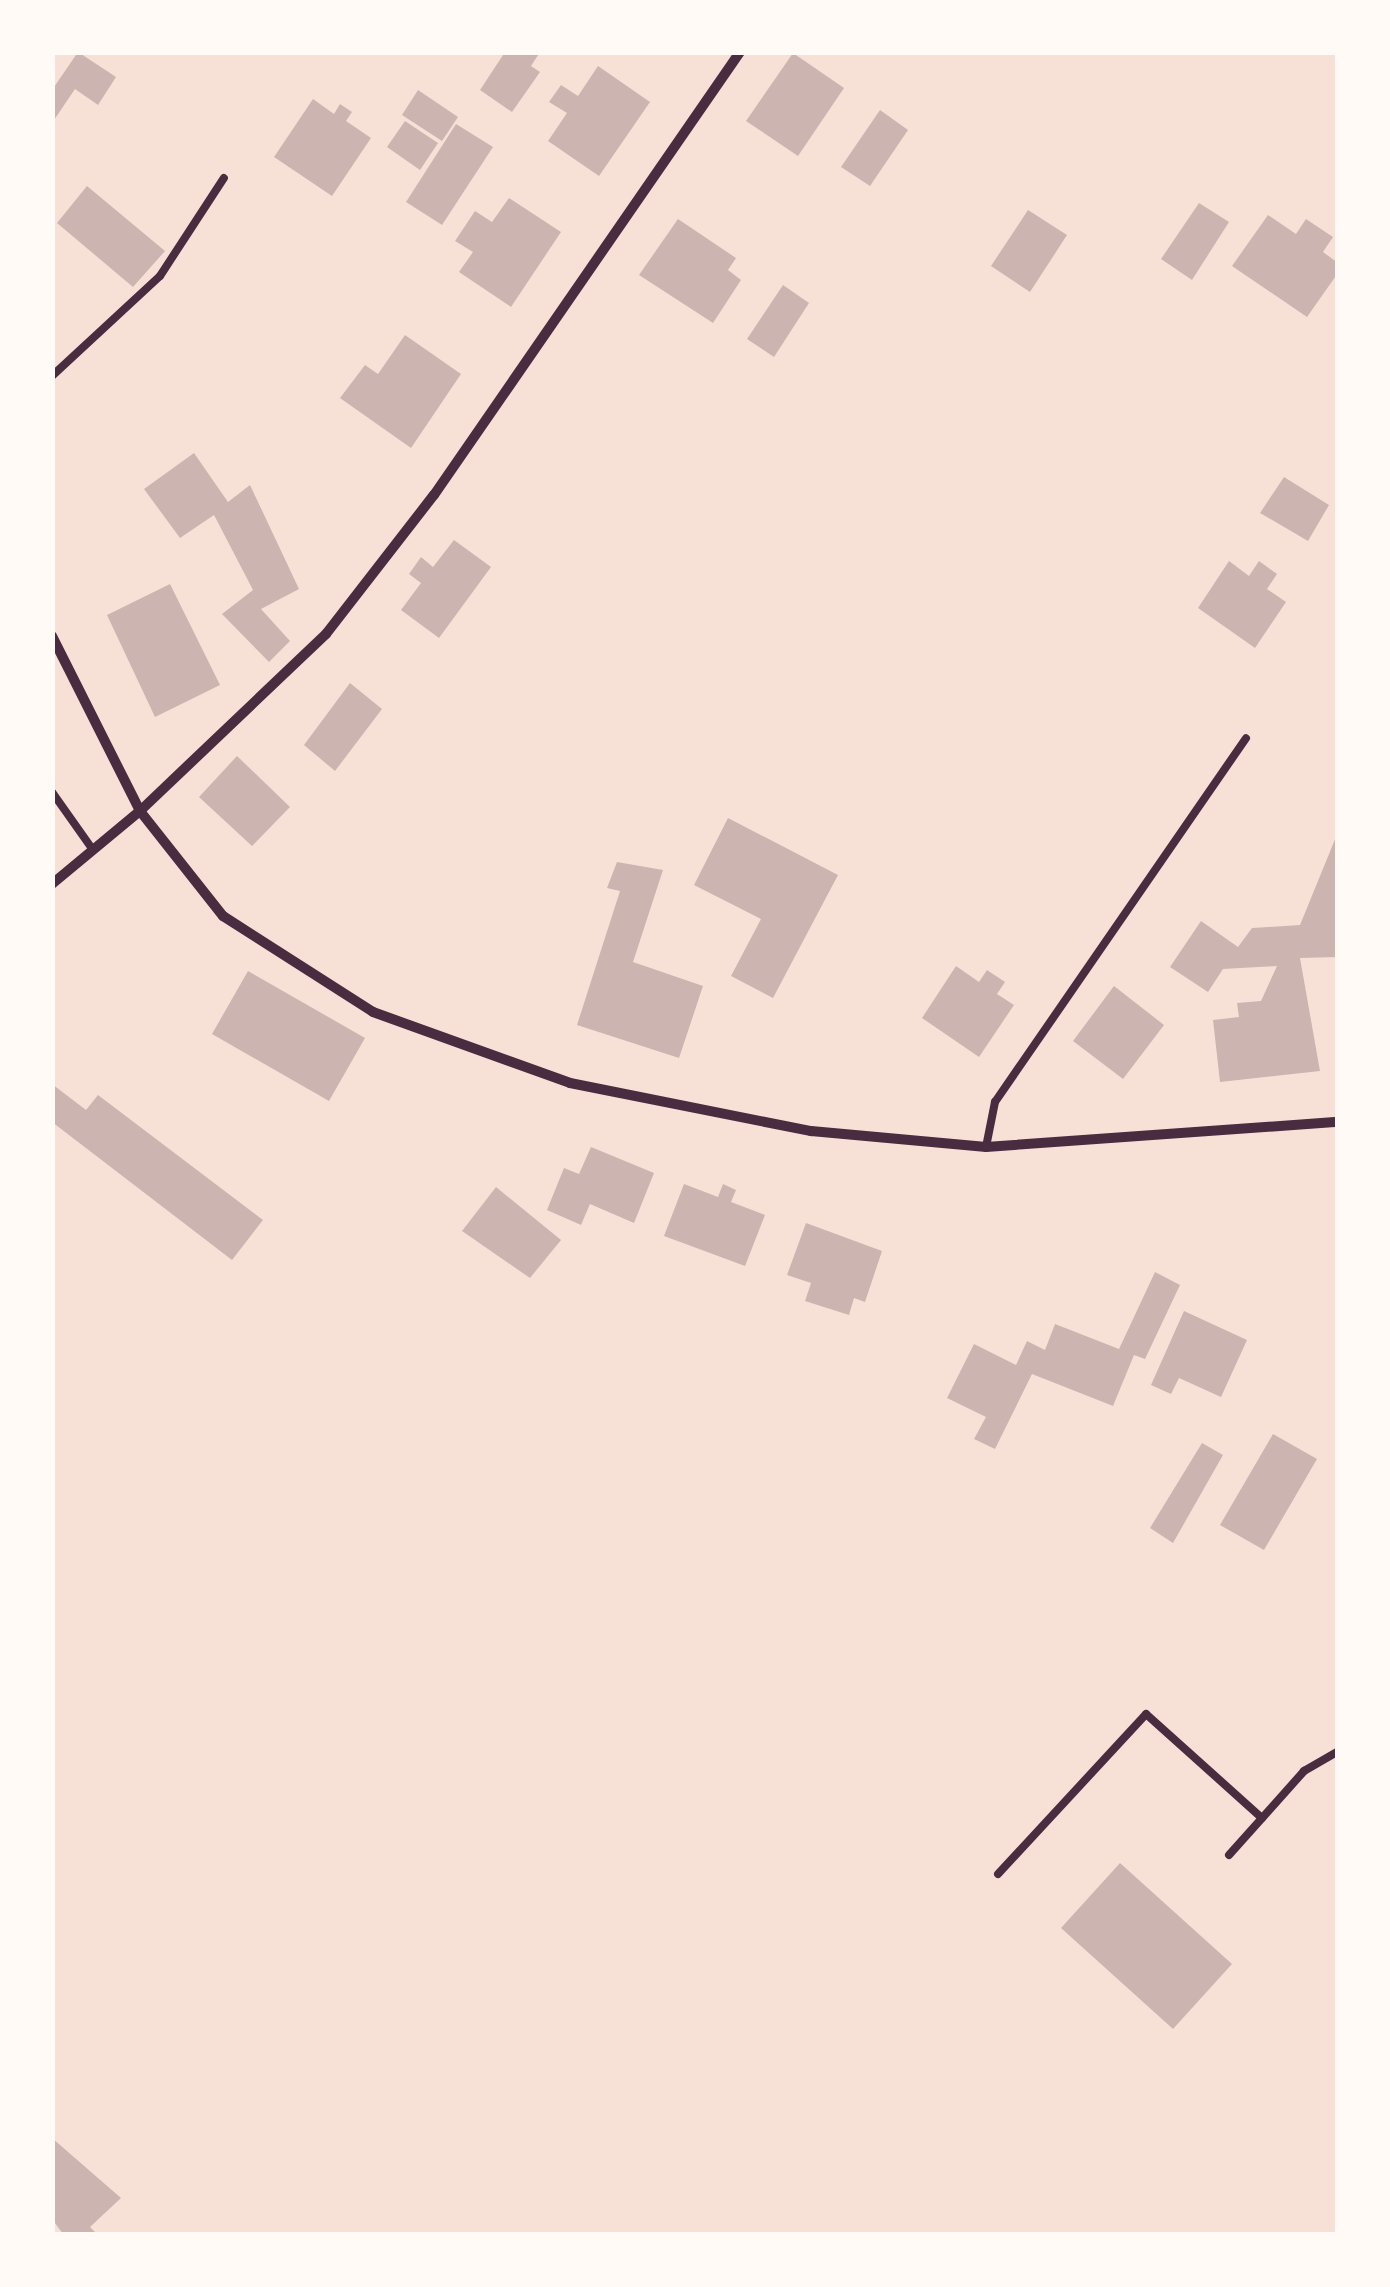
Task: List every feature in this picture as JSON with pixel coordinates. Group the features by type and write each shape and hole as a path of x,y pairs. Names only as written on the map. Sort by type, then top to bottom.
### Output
{"street":[{"path":"52,884 140,811 326,634 434,495 740,52"},
{"path":"52,636 140,811 224,916 373,1012 570,1083 811,1131 986,1147 1338,1122"}],"lane":[{"path":"52,376 160,276 224,178"},
{"path":"986,1147 994,1102 1246,738"},
{"path":"52,792 93,850"},
{"path":"998,1874 1146,1714 1262,1818"},
{"path":"1229,1855 1304,1771 1338,1751"}],"building":[{"path":"78,52 116,77 98,105 75,89 52,123 52,90"},
{"path":"505,52 540,52 531,66 540,72 512,112 480,90"},
{"path":"793,53 844,88 798,156 746,121"},
{"path":"598,66 650,102 599,176 548,141 567,113 549,102 561,85 578,96"},
{"path":"418,90 458,117 442,141 402,115"},
{"path":"313,99 334,114 340,104 352,112 346,121 371,138 332,196 274,157"},
{"path":"880,110 908,130 870,186 841,167"},
{"path":"405,121 438,143 420,170 387,147"},
{"path":"456,124 493,147 442,225 406,202"},
{"path":"87,186 165,251 133,287 57,223"},
{"path":"509,198 561,232 511,307 459,272 473,252 455,241 475,211 492,222"},
{"path":"1199,203 1229,222 1192,280 1161,259"},
{"path":"1028,210 1067,235 1030,292 991,266"},
{"path":"1268,215 1296,234 1306,219 1333,237 1323,252 1338,263 1338,273 1307,317 1232,266"},
{"path":"678,219 736,258 728,270 741,280 713,323 639,275"},
{"path":"783,285 809,303 774,357 747,339"},
{"path":"405,335 461,374 411,448 340,398 365,365 378,374"},
{"path":"194,453 228,502 250,485 299,589 261,609 290,641 269,662 222,614 253,590 214,515 180,538 144,489"},
{"path":"1284,477 1329,505 1308,541 1260,513"},
{"path":"454,540 491,567 439,638 401,610 421,583 409,574 421,557 433,567"},
{"path":"1229,561 1249,576 1259,561 1277,574 1267,589 1286,602 1255,648 1198,608"},
{"path":"170,584 220,685 155,717 107,615"},
{"path":"350,683 382,709 335,771 304,745"},
{"path":"237,756 290,807 252,846 199,797"},
{"path":"728,818 838,875 773,998 731,976 761,919 694,885"},
{"path":"1338,832 1338,957 1300,958 1320,1071 1220,1082 1213,1020 1239,1017 1237,1003 1261,1001 1277,966 1223,969 1208,992 1170,967 1201,921 1238,947 1252,928 1300,925"},
{"path":"617,862 663,870 633,962 703,986 679,1058 577,1025 620,891 607,888"},
{"path":"956,966 979,982 987,970 1005,982 997,994 1014,1005 979,1057 922,1018"},
{"path":"248,971 365,1038 329,1101 212,1034"},
{"path":"1114,986 1164,1025 1123,1079 1073,1041"},
{"path":"52,1084 86,1110 98,1095 263,1220 232,1260 52,1122"},
{"path":"591,1147 654,1173 634,1223 590,1204 581,1225 547,1210 564,1168 579,1174"},
{"path":"684,1184 718,1197 723,1184 736,1190 731,1202 765,1215 745,1266 664,1236"},
{"path":"496,1187 561,1240 530,1278 462,1231"},
{"path":"806,1223 882,1251 865,1302 854,1298 849,1315 805,1301 811,1283 787,1275"},
{"path":"1155,1272 1180,1285 1145,1359 1134,1355 1113,1406 1032,1374 995,1449 974,1439 986,1417 947,1398 974,1344 1016,1365 1027,1341 1045,1350 1055,1324 1119,1349"},
{"path":"1184,1311 1247,1340 1221,1397 1179,1378 1171,1394 1151,1385"},
{"path":"1273,1434 1317,1459 1264,1550 1220,1525"},
{"path":"1202,1443 1223,1455 1173,1543 1150,1528"},
{"path":"1120,1863 1232,1964 1173,2029 1061,1928"},
{"path":"52,2138 121,2198 90,2227 97,2234 63,2234 52,2219"}]}
